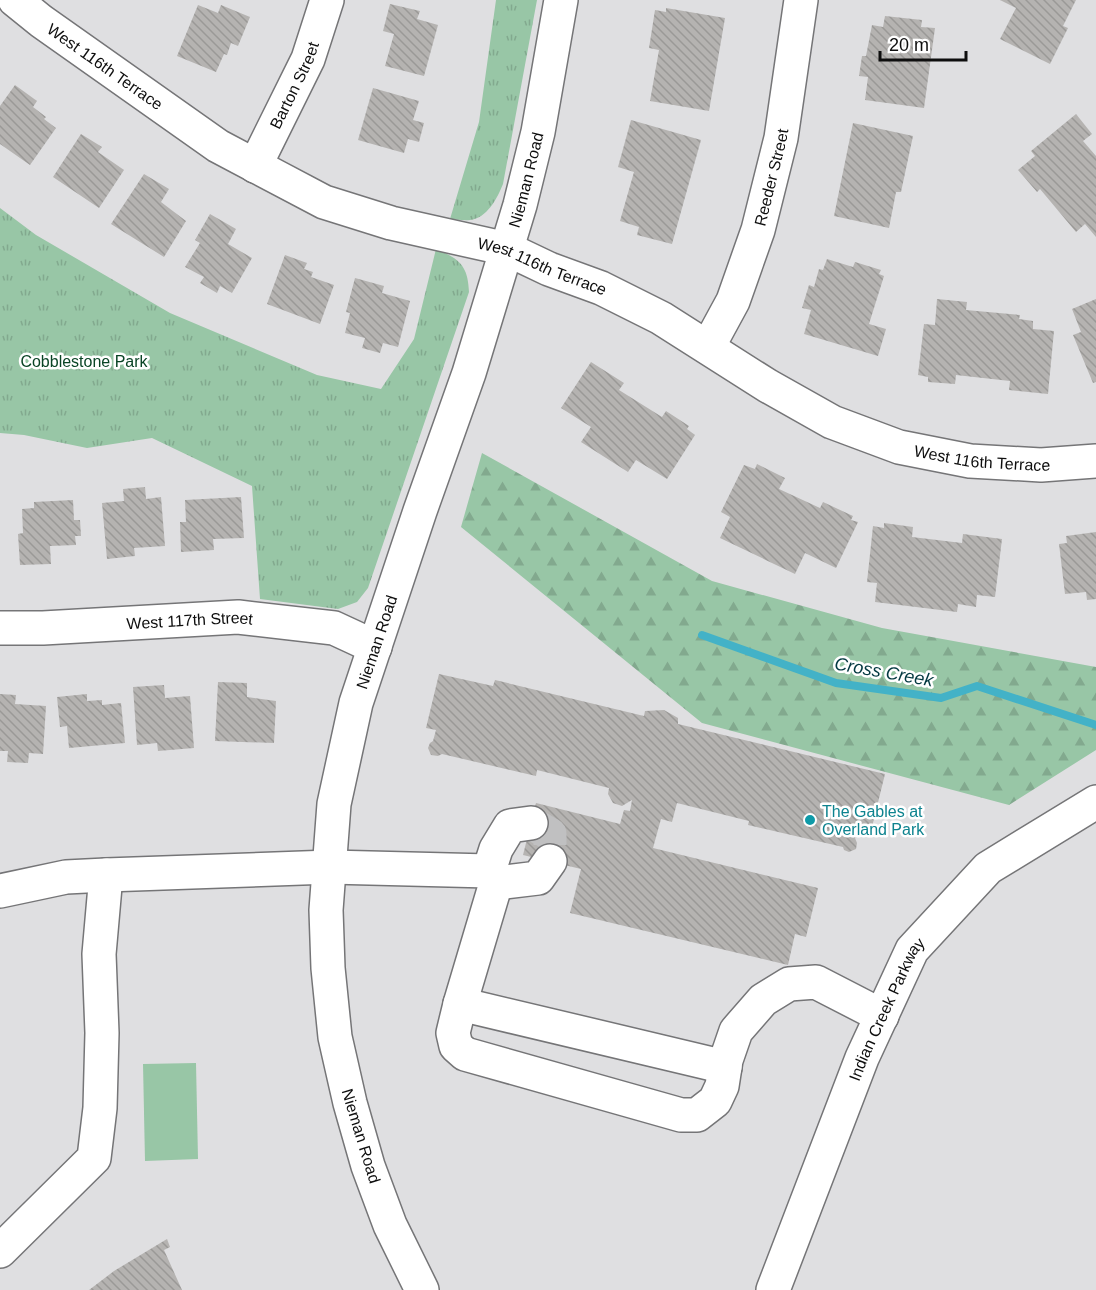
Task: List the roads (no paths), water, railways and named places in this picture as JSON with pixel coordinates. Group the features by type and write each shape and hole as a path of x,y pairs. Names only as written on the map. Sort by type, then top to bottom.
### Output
{"street":[{"name":"West 116th Terrace","path":"15,0 41,21 218,146 324,202 391,223 507,249 549,269 601,288 661,318 768,386 832,422 899,447 970,461 1041,465 1096,461"},
{"name":"Barton Street","path":"255,166 308,59 327,0"},
{"name":"Nieman Road","path":"422,1290 390,1225 368,1167 335,1037 328,968 326,910 334,804 356,703 469,373 520,205 538,132 561,0"},
{"name":"Reeder Street","path":"708,346 733,302 758,230 781,138 801,0"},
{"name":"West 117th Street","path":"0,628 43,628 238,617 334,628 375,646"},
{"name":"Indian Creek Parkway","path":"773,1290 862,1058 912,950 987,868 1096,802"},
{"path":"531,823 510,826 496,849 492,877 453,1033 456,1046 465,1054 681,1115 697,1115 715,1101 722,1086 736,1031 763,1000 789,984 816,982 882,1016"},
{"path":"0,891 66,877 330,867 538,878 550,861"},
{"path":"0,1251 94,1158 100,1108 102,1033 99,954 106,875"},
{"path":"459,1004 725,1067"}],"waterway":[{"name":"Cross Creek","path":"702,635 836,683 941,698 977,686 1096,725"}],"tunnel":[{"path":"531,823 550,834 550,861"}],"place":[{"name":"The Gables at Overland Park","path":"810,820"}],"park label":[{"name":"Cobblestone Park","path":"84,361"}]}
